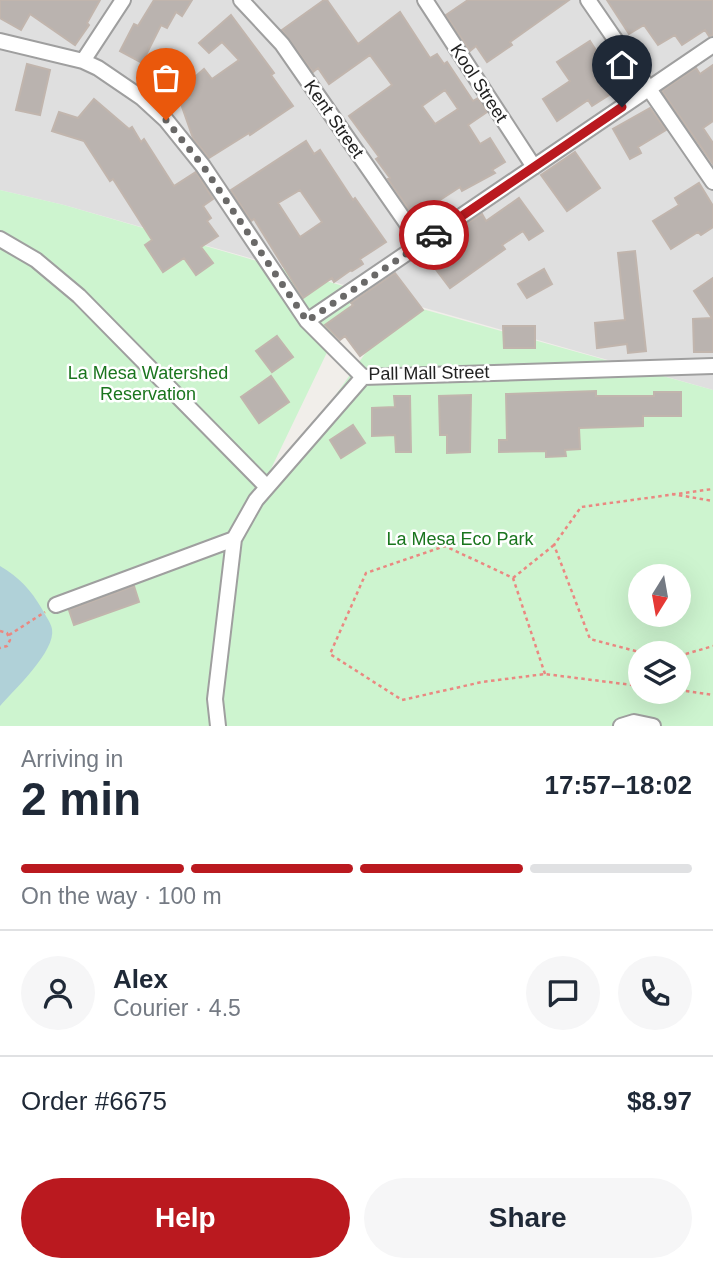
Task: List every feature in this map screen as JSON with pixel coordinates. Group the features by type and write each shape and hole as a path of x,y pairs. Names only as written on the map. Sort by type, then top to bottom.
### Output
{"street":[{"path":"83,61 123,0"},
{"name":"Kent Street","path":"241,0 282,44 421,244"},
{"name":"Kool Street","path":"425,0 534,167"},
{"path":"588,0 713,182"},
{"name":"Pall Mall Street","path":"0,41 83,61 117,80 166,120 203,166 307,321 363,377 713,366"},
{"path":"307,321 713,45"},
{"path":"0,239 36,260 79,296 267,487"},
{"path":"218,726 215,699 234,539 267,487 363,377"},
{"path":"57,605 234,539"},
{"path":"621,726 634,722 653,726"}],"path":[{"path":"513,578 554,545 580,507 713,489"},
{"path":"669,494 713,501"},
{"path":"554,545 590,639 628,649"},
{"path":"545,674 513,578 445,546 366,573 330,654 402,700 482,682 545,674 628,684"},
{"path":"9,635 57,605"},
{"path":"0,631 9,635"},
{"path":"0,648 9,643 9,635"},
{"path":"691,652 713,646"},
{"path":"691,692 713,695"}],"shaded area":[{"path":"0,0 713,0 713,390 64,205 0,190"}],"green space":[{"path":"0,190 64,205 357,290 269,473 255,496 247,520 401,303 713,390 713,726 0,726"}],"water":[{"path":"0,566 29,590 52,629 48,648 41,659 0,706"}],"building":[{"path":"0,0 100,0 87,23 89,25 75,45 30,14 21,30 0,18"},
{"path":"154,0 192,0 182,16 176,12 167,28 161,25 142,63 120,51 134,24 138,26"},
{"path":"327,0 358,44 400,12 430,58 437,54 444,64 447,62 473,101 478,98 487,112 468,125 480,144 490,138 505,162 492,170 495,173 462,191 460,187 414,217 376,159 379,157 349,116 392,85 370,55 329,84 318,68 313,72 282,30","holes":["445,90 458,109 435,124 422,106"]},
{"path":"468,0 569,0 487,62 476,46 470,51 446,15"},
{"path":"607,0 713,0 713,35 709,36 705,30 682,45 675,35 658,45 644,25 629,34"},
{"path":"231,15 274,73 271,75 293,106 209,158 193,138 180,101 190,97 182,88 204,69 212,79 239,60 222,42 209,53 199,43"},
{"path":"590,41 612,75 617,72 625,85 592,106 588,100 557,121 543,99 570,81 557,62"},
{"path":"27,64 50,70 40,115 16,110"},
{"path":"713,65 713,121 703,128 713,143 713,164 662,91 696,68 700,74"},
{"path":"94,99 129,129 132,127 141,142 144,139 174,186 196,172 213,199 203,206 211,218 207,221 218,236 201,247 213,263 196,275 184,258 163,272 145,245 152,240 113,179 110,181 84,141 52,131 59,112 78,118"},
{"path":"650,108 666,130 638,147 641,153 630,159 613,129"},
{"path":"306,141 314,154 320,150 353,200 355,198 386,242 360,259 363,264 334,282 332,278 303,298 254,219 251,221 231,190","holes":["300,190 322,222 300,237 278,203"]},
{"path":"575,152 600,188 567,211 541,175"},
{"path":"699,183 713,206 713,227 701,235 698,232 671,249 653,221 679,205 675,198"},
{"path":"519,198 543,231 529,240 523,231 502,245 505,249 450,288 428,259 456,239 453,234 468,223 482,214 486,221"},
{"path":"635,251 646,351 628,353 627,344 597,348 595,323 625,320 618,253"},
{"path":"544,269 552,284 527,298 518,284"},
{"path":"395,273 423,310 360,356 345,336 340,340 325,325 353,305 351,303"},
{"path":"713,278 713,352 694,352 693,319 712,318 694,291"},
{"path":"503,326 535,326 535,348 504,348"},
{"path":"277,336 293,357 272,372 256,351"},
{"path":"271,376 289,402 259,423 241,397"},
{"path":"596,391 596,396 654,396 654,392 681,392 681,416 643,416 643,426 579,428 580,449 565,450 566,456 546,457 546,451 499,452 499,440 507,440 506,394"},
{"path":"471,395 470,452 447,453 447,435 440,435 439,396"},
{"path":"394,396 410,396 411,452 396,452 395,435 372,436 372,408 395,407"},
{"path":"353,425 365,443 341,458 330,440"},
{"path":"134,586 139,602 74,625 69,610"}],"way so far":[{"path":"166,120 203,166 307,321 434,235"}],"route":[{"path":"434,235 622,107"}],"park label":[{"name":"La Mesa Watershed Reservation","path":"148,383"},
{"name":"La Mesa Eco Park","path":"460,539"}]}
